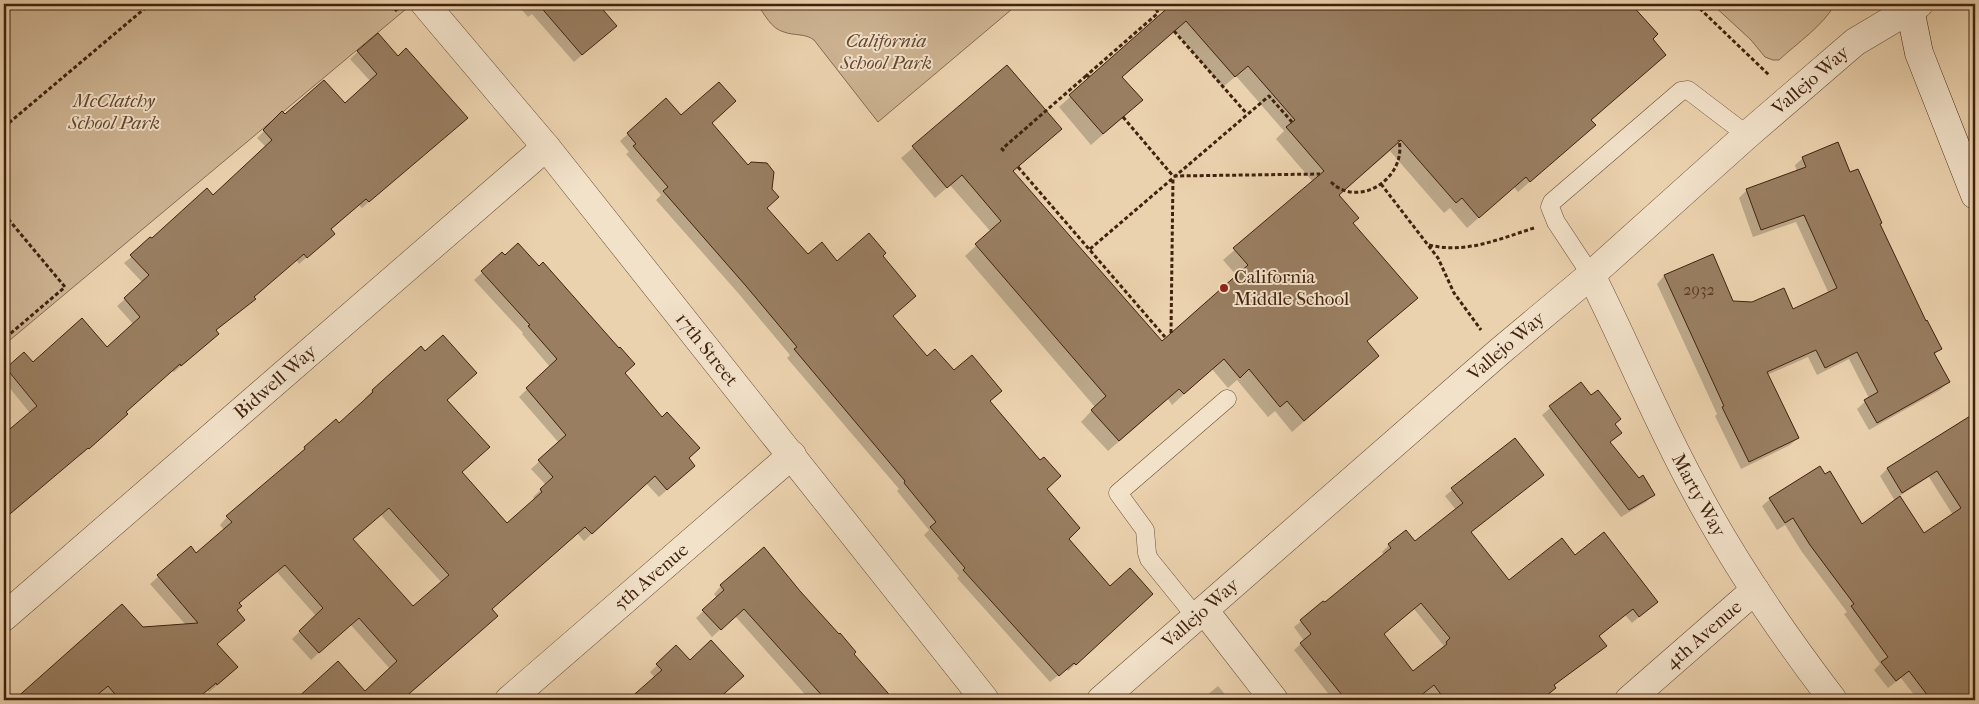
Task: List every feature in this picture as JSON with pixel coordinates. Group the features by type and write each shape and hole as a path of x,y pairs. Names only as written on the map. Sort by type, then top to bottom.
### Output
{"street":[{"name":"17th Street","path":"425,4 546,147 985,700"},
{"name":"Vallejo Way","path":"1101,700 1499,352 1591,275 1747,135 1855,42 1913,5"},
{"path":"1913,5 1919,53 1975,194"},
{"name":"Bidwell Way","path":"4,617 546,147"},
{"name":"Marty Way","path":"1591,275 1654,412 1692,486 1755,590 1833,700"},
{"name":"5th Avenue","path":"509,700 792,455"},
{"name":"4th Avenue","path":"1629,700 1755,590"},
{"path":"1200,613 1274,700"}],"lane":[{"path":"1591,275 1556,222 1550,207 1552,202 1681,91 1688,90 1747,135"},
{"path":"1200,613 1149,559 1145,530 1118,493 1227,399"}],"path":[{"path":"4,127 150,4"},
{"path":"390,4 397,11"},
{"path":"1004,151 1002,149 1159,13 1154,4"},
{"path":"1695,4 1769,75"},
{"path":"1174,31 1247,114"},
{"path":"1090,249 1173,176 1269,96 1292,122"},
{"path":"1123,117 1173,176 1171,332"},
{"path":"1331,182 1346,190 1360,192 1386,182 1400,158 1399,140"},
{"path":"1018,167 1165,337"},
{"path":"1173,176 1320,174"},
{"path":"1381,184 1438,258 1460,302 1499,352"},
{"path":"4,214 65,287 4,339"},
{"path":"1428,244 1446,248 1479,245 1556,222"}],"green space":[{"name":"McClatchy School Park","path":"4,4 412,4 4,345"},
{"name":"California School Park","path":"757,4 1018,4 878,122 814,40 807,36 788,33 775,28"},
{"path":"1712,4 1835,4 1824,20 1809,34 1779,60 1773,60 1765,57 1751,40"}],"building":[{"path":"538,4 598,4 617,26 582,55"},
{"path":"1172,4 1631,4 1658,34 1653,39 1666,55 1591,120 1596,125 1530,182 1526,177 1479,218 1462,198 1456,203 1401,140 1339,195 1359,218 1353,223 1418,298 1367,341 1379,356 1304,421 1287,401 1280,407 1249,369 1240,378 1224,359 1184,394 1179,389 1119,441 1091,410 1106,396 975,244 1001,221 962,175 947,188 912,146 1007,65 1062,129 1013,171 1162,341 1248,265 1233,248 1324,171 1286,127 1295,120 1248,66 1235,77 1186,21 1122,77 1143,100 1103,134 1069,95"},
{"path":"378,33 398,56 406,48 468,118 369,202 366,199 331,229 335,234 307,258 304,254 254,297 256,299 216,330 219,334 181,366 180,364 126,412 128,414 89,449 4,519 4,434 37,406 6,368 24,352 33,362 82,318 107,347 140,317 124,298 149,275 130,255 150,237 152,238 207,188 213,195 272,140 263,130 282,111 285,114 324,80 345,103 377,74 357,51"},
{"path":"719,82 736,101 712,123 748,165 751,162 767,163 774,172 772,189 779,197 767,208 808,254 822,242 837,261 869,233 886,253 883,256 916,296 893,316 927,356 935,349 954,370 972,355 1002,391 990,401 1040,460 1044,457 1061,476 1047,489 1080,528 1069,539 1110,586 1130,568 1153,594 1076,665 1074,663 1059,676 963,570 965,568 930,527 936,522 904,483 905,481 794,349 797,347 663,191 668,187 633,146 636,144 627,133 666,98 681,115"},
{"path":"1838,142 1850,172 1858,169 1882,223 1880,224 1926,321 1942,349 1934,353 1950,382 1877,423 1864,400 1878,392 1857,352 1825,368 1816,350 1767,372 1799,438 1749,462 1722,407 1724,406 1664,275 1713,254 1733,301 1752,302 1784,288 1793,309 1837,288 1804,215 1761,230 1746,189 1806,167 1802,157"},
{"path":"518,243 539,266 543,262 620,347 635,364 625,373 662,417 667,412 700,448 689,458 695,466 667,490 655,476 592,534 585,527 492,609 498,616 402,700 295,700 338,661 365,691 397,661 359,618 319,653 299,631 323,608 285,565 239,603 242,606 237,610 245,620 217,644 238,667 196,700 120,700 108,686 91,700 14,700 122,604 143,627 198,623 157,575 191,546 196,553 232,522 226,516 305,449 304,447 336,419 339,423 421,346 425,351 443,335 477,373 447,400 490,447 462,472 507,523 542,492 540,489 553,477 538,460 566,435 526,388 557,359 528,326 530,325 481,271 502,252 505,255","holes":["389,508 449,575 413,606 353,539"]},
{"path":"1581,382 1591,395 1598,390 1621,419 1615,424 1622,433 1610,442 1639,478 1643,475 1655,495 1629,510 1549,406"},
{"path":"1975,413 1975,700 1931,700 1909,671 1896,681 1881,662 1888,657 1851,606 1854,604 1810,545 1793,518 1785,523 1769,498 1820,466 1825,474 1830,471 1862,524 1900,496 1924,533 1961,508 1937,471 1902,493 1887,468"},
{"path":"1515,438 1544,475 1471,532 1509,580 1562,538 1575,555 1604,532 1658,602 1639,617 1633,609 1599,636 1607,646 1554,685 1556,688 1541,700 1445,700 1434,685 1415,700 1346,700 1300,643 1311,634 1300,620 1391,548 1388,544 1406,530 1415,541 1463,503 1451,488","holes":["1421,603 1450,638 1446,642 1447,644 1413,671 1384,634"]},
{"path":"764,547 800,591 840,633 856,652 854,654 894,700 826,700 744,609 721,630 702,610 724,590 720,585"},
{"path":"711,640 744,676 717,700 628,700 662,670 656,664 676,645 690,660"}],"place":[{"name":"California Middle School","path":"1224,288"}]}
